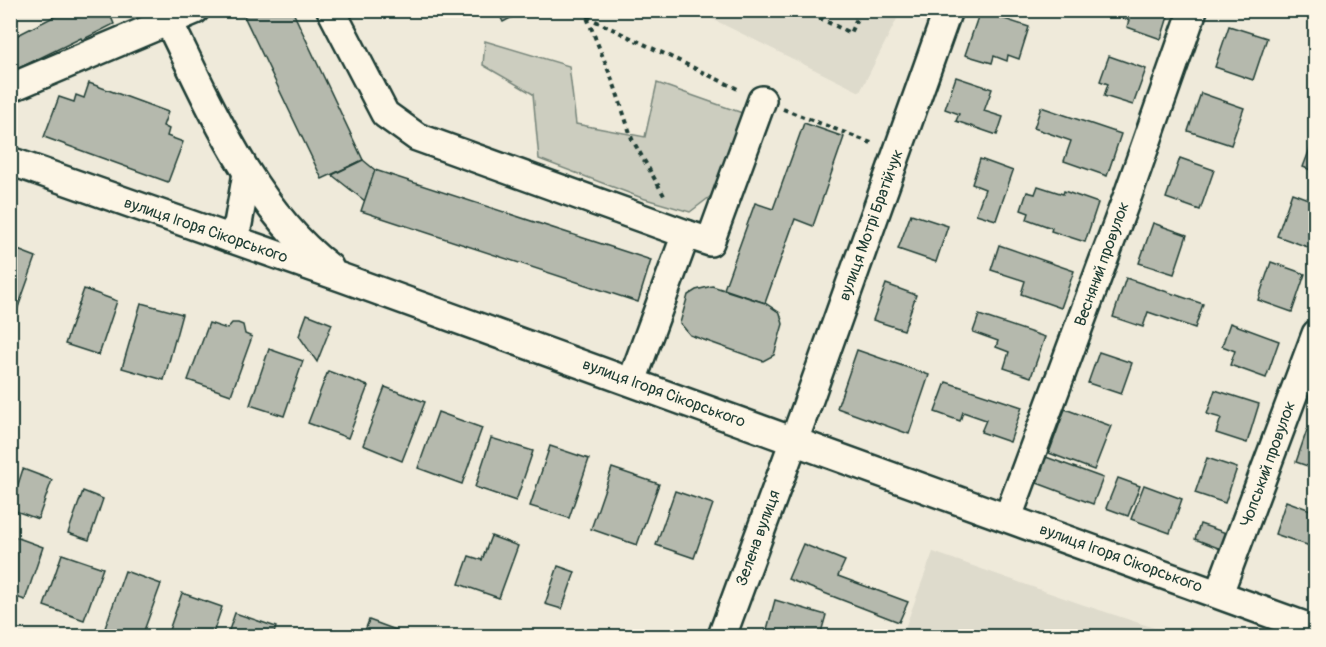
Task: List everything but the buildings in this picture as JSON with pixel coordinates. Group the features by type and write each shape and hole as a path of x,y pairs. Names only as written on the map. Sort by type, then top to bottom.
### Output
{"street":[{"path":"10,88 166,16 195,10"},
{"path":"332,10 385,114 417,137 710,242 762,100"},
{"name":"вулиця Мотрі Братійчук","path":"794,440 948,10"},
{"name":"Весняний провулок","path":"1008,517 1194,10"},
{"path":"166,16 247,173 287,228 311,253 343,278"},
{"name":"вулиця Ігоря Сікорського","path":"10,161 632,381 1316,630"},
{"path":"229,238 238,224 247,173"},
{"path":"632,381 686,234"},
{"name":"Чопський провулок","path":"1219,593 1316,334"},
{"name":"Зелена вулиця","path":"722,636 794,440"}],"path":[{"path":"584,10 615,87 632,139 686,234"},
{"path":"803,10 849,33 861,10"},
{"path":"587,17 762,100 897,153"}],"shaded area":[{"path":"696,11 901,11 860,92"},
{"path":"485,41 569,66 576,124 645,137 657,83 748,115 711,196 690,212 642,198 539,159 533,94 483,65"},
{"path":"933,552 1081,604 1179,636 902,636"}]}
